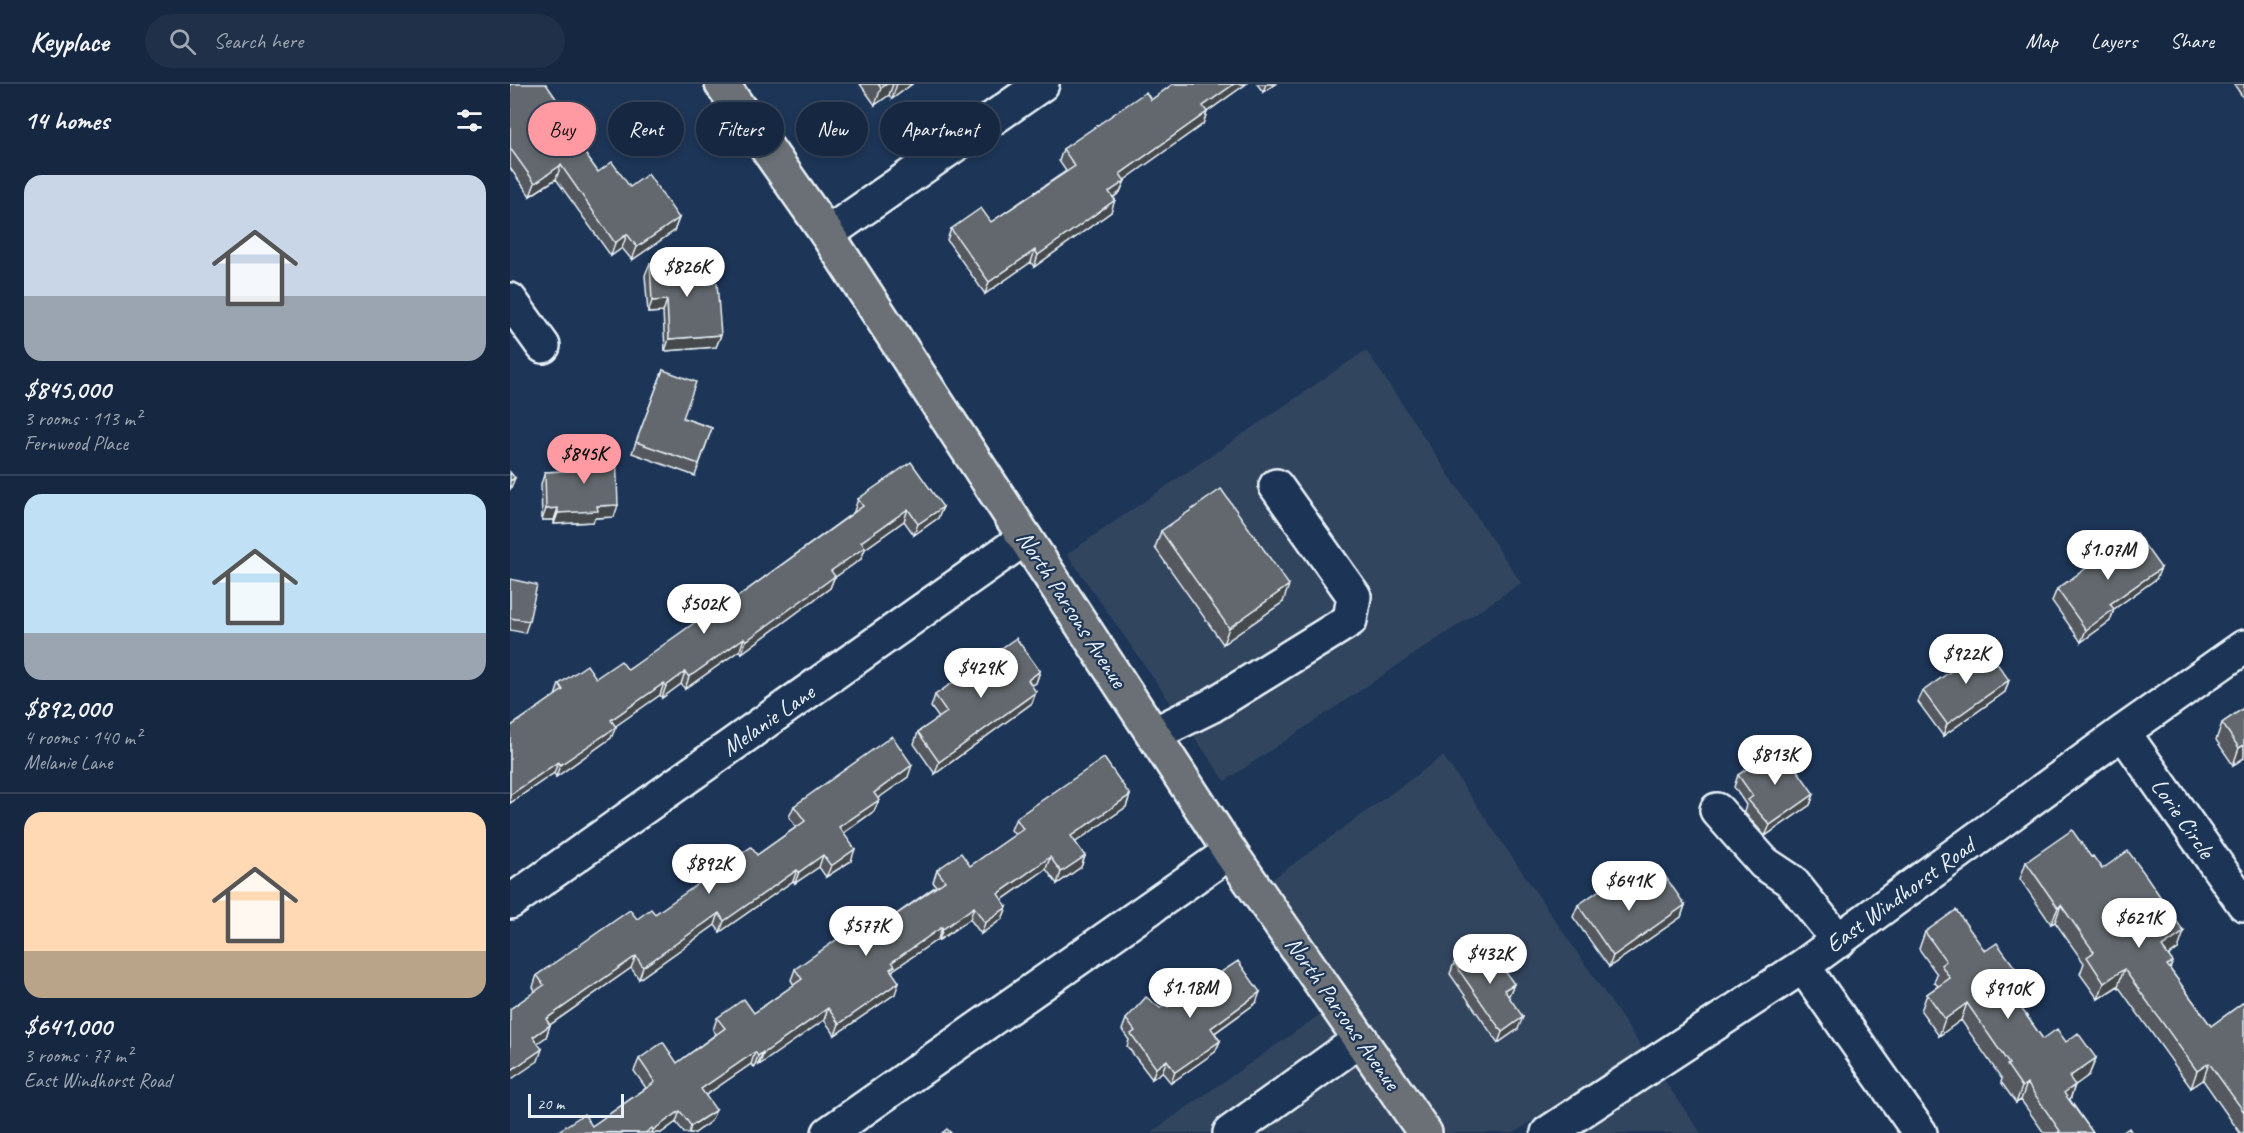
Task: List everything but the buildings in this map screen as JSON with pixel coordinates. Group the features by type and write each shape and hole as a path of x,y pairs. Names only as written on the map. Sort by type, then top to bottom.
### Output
{"main road":[{"name":"North Parsons Avenue","path":"722,84 827,234 1230,852 1425,1133"}],"street":[{"path":"827,234 1042,84"},
{"path":"510,300 543,346"},
{"path":"1154,734 1211,706 1350,620 1354,596 1276,486"},
{"name":"Melanie Lane","path":"510,902 1026,538"},
{"name":"East Windhorst Road","path":"1548,1133 1839,941 2123,732 2244,647"},
{"name":"Lorie Circle","path":"2123,732 2244,904"},
{"path":"1717,810 1764,862 1791,881 1839,941"},
{"path":"829,1133 1230,852"},
{"path":"1803,966 1920,1133"},
{"path":"1230,1133 1360,1039"}],"shaded area":[{"path":"1366,350 1521,583 1225,781 1067,554"},
{"path":"1443,756 1643,1049 1514,1133 1445,1133 1271,880"},
{"path":"1322,1013 1405,1133 1150,1133"},
{"path":"1664,1080 1701,1133 1582,1133"}]}
